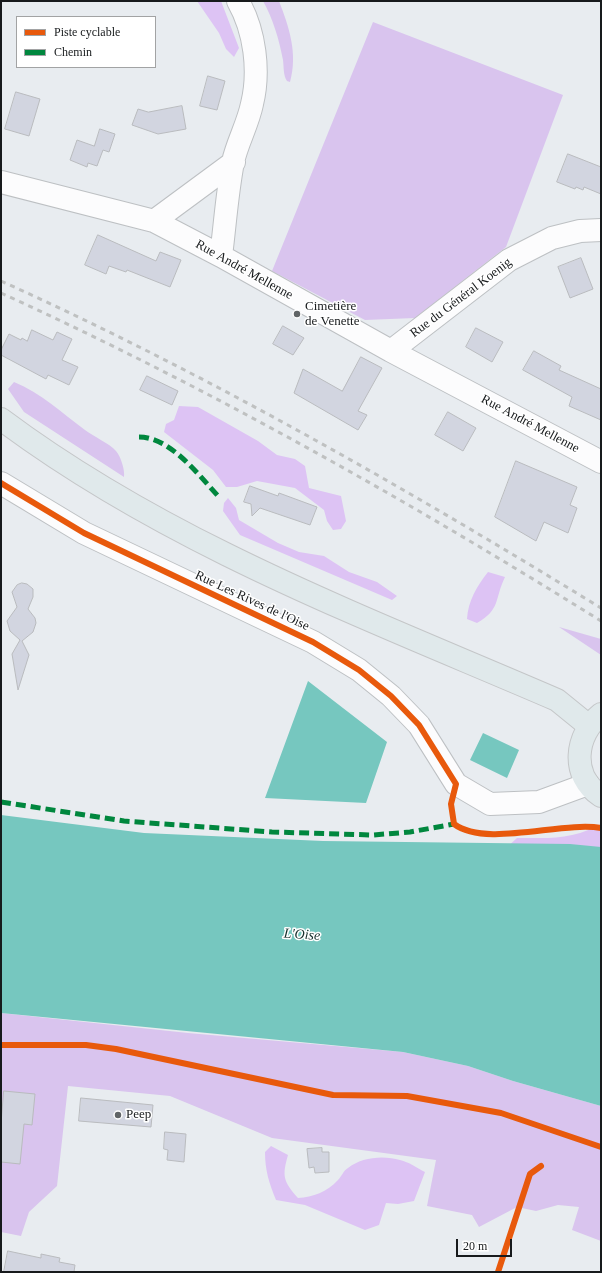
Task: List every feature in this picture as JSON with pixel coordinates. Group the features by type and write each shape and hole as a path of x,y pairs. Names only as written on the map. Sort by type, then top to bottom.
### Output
{"main road":[{"path":"1,419 50,454 166,523 295,587 557,700 595,720 582,739 579,755 581,770 595,790"}],"street":[{"path":"221,256 234,162 252,104 256,72 253,44 244,11 238,1"},
{"path":"154,221 234,162"},
{"name":"Rue André Mellenne","path":"1,182 154,221 221,256 392,351 601,462"},
{"name":"Rue du Général Koenig","path":"392,351 509,260 552,238 580,231 601,230"},
{"name":"Rue Les Rives de l'Oise","path":"1,483 84,533 313,642 359,670 391,696 419,725 456,784 490,804 539,802 595,790"}],"shaded area":[{"path":"197,1 221,1 239,48 234,57 226,49 219,33"},
{"path":"263,1 279,1 289,30 293,50 290,82 287,81 285,76 278,37 273,22"},
{"path":"373,22 563,95 506,247 415,318 365,320 272,271"},
{"path":"14,382 33,392 60,410 85,430 113,448 121,460 124,477 24,412 8,389"},
{"path":"179,406 198,407 258,441 277,455 295,459 305,466 309,488 341,496 346,521 341,529 333,530 327,521 324,510 295,488 257,481 237,487 226,487 213,470 164,432 166,424 174,420"},
{"path":"228,498 236,508 239,520 278,543 299,552 324,556 349,572 377,582 397,596 392,600 240,535 223,511 224,503"},
{"path":"488,572 505,577 494,608 485,618 477,623 467,619 469,606 480,583"},
{"path":"559,627 601,639 601,655"},
{"path":"601,824 601,850 505,849 517,838 560,837 580,833"},
{"path":"1,1013 188,1033 403,1052 468,1066 513,1081 601,1106 601,1241 572,1230 579,1207 558,1205 536,1211 517,1207 479,1227 472,1215 427,1206 436,1160 272,1138 170,1096 68,1086 57,1186 29,1212 21,1236 1,1232"},
{"path":"271,1146 288,1155 285,1168 285,1178 289,1187 298,1198 314,1195 324,1191 338,1180 346,1169 359,1161 366,1159 380,1157 394,1158 407,1162 425,1172 414,1201 398,1204 386,1203 379,1225 365,1230 305,1205 276,1200 269,1182 266,1165 265,1152"}],"water":[{"path":"308,681 387,742 366,803 265,798"},
{"path":"483,733 519,750 507,778 470,760"},
{"name":"L'Oise","path":"1,815 144,833 323,841 570,844 601,847 601,1106 513,1081 468,1066 403,1052 1,1013"}],"building":[{"path":"208,76 225,81 217,110 200,106"},
{"path":"16,92 40,99 29,136 5,129"},
{"path":"182,106 186,129 158,134 132,125 138,109 148,112"},
{"path":"100,129 115,134 109,152 103,150 97,166 88,163 87,167 70,160 77,140 94,146"},
{"path":"568,154 601,167 601,194 584,187 583,190 576,187 575,189 557,182"},
{"path":"98,235 156,261 160,252 181,260 170,287 127,270 126,272 109,266 106,274 85,265"},
{"path":"581,258 593,289 570,298 558,267"},
{"path":"283,326 304,338 293,355 273,344"},
{"path":"476,328 503,342 492,362 466,347"},
{"path":"32,330 53,340 57,332 72,339 62,360 78,367 69,385 48,375 46,379 1,355 1,350 9,334 21,340 22,338 27,341"},
{"path":"534,351 561,366 559,370 601,389 601,420 569,406 572,397 523,370"},
{"path":"361,357 382,368 358,411 367,415 358,430 294,393 303,369 342,391"},
{"path":"147,376 178,391 172,405 140,390"},
{"path":"448,412 476,428 463,451 435,435"},
{"path":"516,461 577,487 570,505 577,508 568,533 544,522 536,541 495,517"},
{"path":"250,486 278,496 279,493 317,507 310,525 260,508 252,516 251,504 244,502"},
{"path":"22,583 27,584 33,589 33,597 28,609 35,618 36,623 33,632 22,641 29,655 18,690 12,654 20,640 10,631 7,621 17,607 12,592 17,585"},
{"path":"4,1091 35,1094 32,1125 24,1124 20,1164 1,1162 1,1124"},
{"path":"81,1098 153,1105 151,1127 79,1121"},
{"path":"165,1132 186,1134 184,1162 167,1160 168,1150 164,1149"},
{"path":"322,1148 322,1152 329,1152 329,1172 315,1173 314,1167 309,1168 307,1149"},
{"path":"8,1251 41,1258 41,1254 60,1258 59,1262 75,1265 74,1272 4,1272"}],"railway":[{"path":"1,281 79,317 231,394 381,477 601,608"},
{"path":"1,293 79,329 155,367 306,447 455,532 601,621"}],"marked path":[{"path":"139,437 162,443 173,450 194,469 220,498"},
{"path":"1,802 124,821 272,832 373,835 410,832 454,824"}],"cycle path":[{"path":"1,483 84,533 313,642 359,670 391,696 419,725 456,784 451,804 454,824 468,831 485,834 504,834 585,827 601,828"},
{"path":"1,1045 86,1045 116,1049 333,1095 407,1096 501,1113 601,1147"},
{"path":"498,1272 530,1174 541,1166"}],"place":[{"name":"Cimetière de Venette","path":"297,314"},
{"name":"Peep","path":"118,1115"}]}
